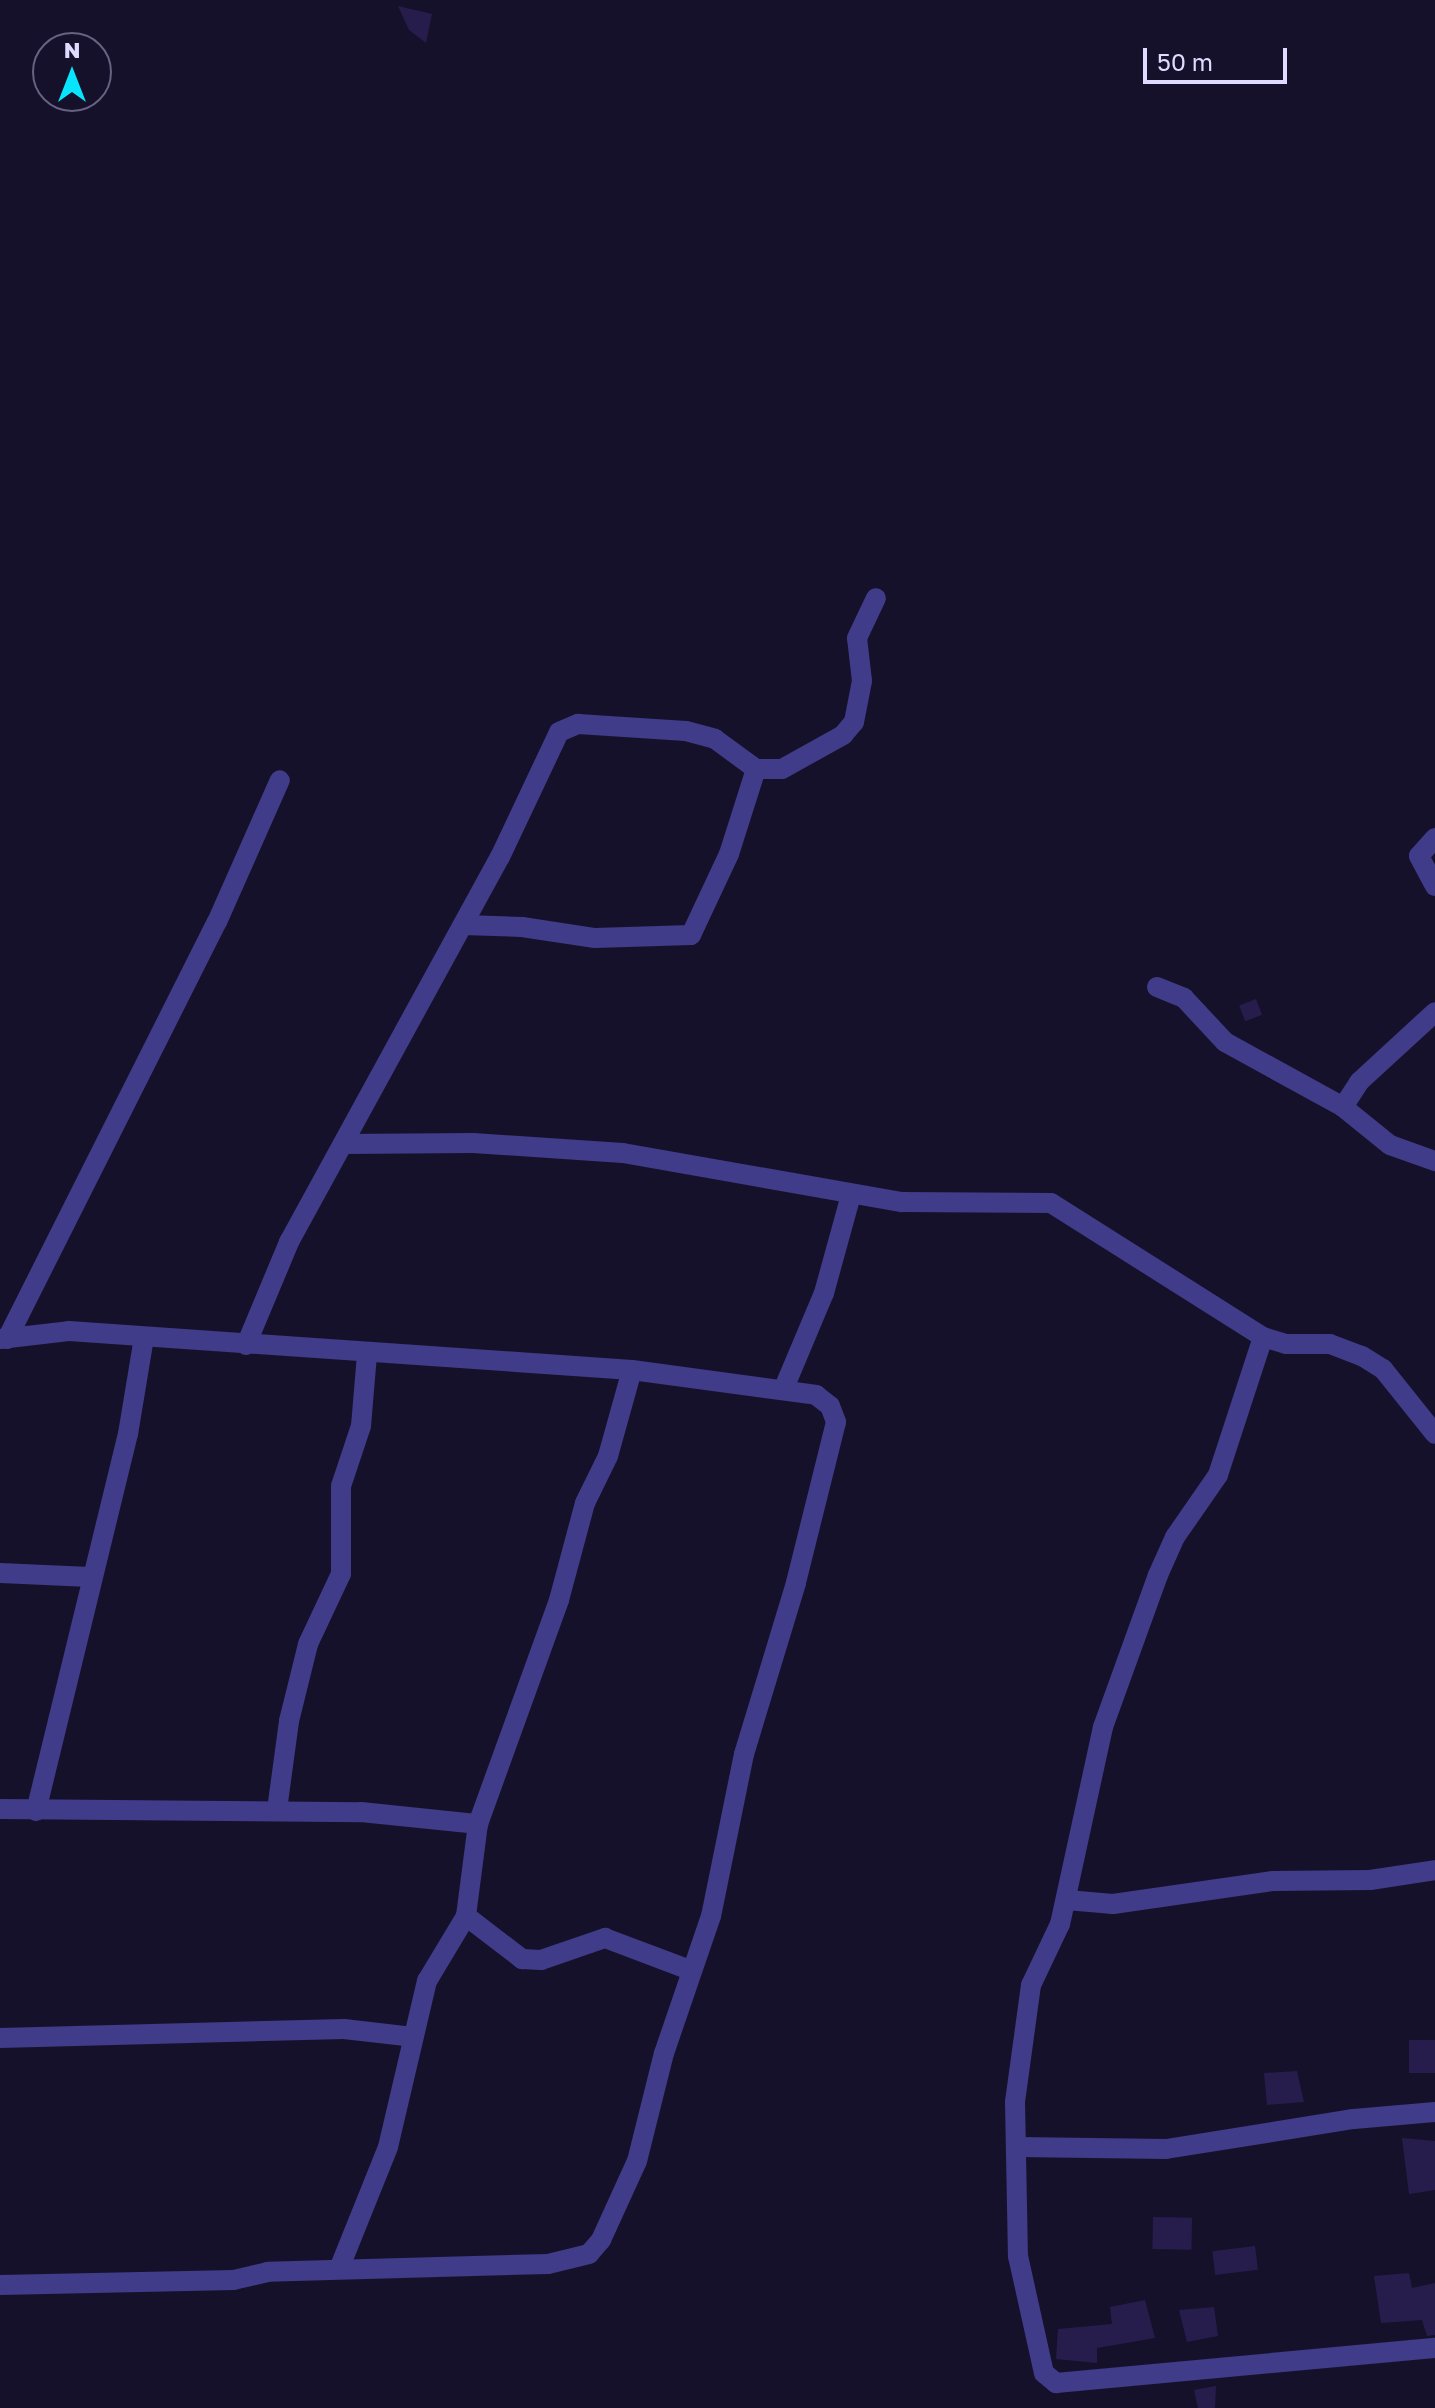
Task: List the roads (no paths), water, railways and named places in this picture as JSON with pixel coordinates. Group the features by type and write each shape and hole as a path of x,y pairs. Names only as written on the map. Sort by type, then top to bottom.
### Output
{"street":[{"path":"246,1345 289,1242 344,1144 367,1093 463,925 566,726 703,734 756,769 782,769 843,735 854,722 862,681 857,638 876,598"},
{"path":"463,925 522,927 595,938 691,935 729,854 756,769"},
{"path":"4,1339 217,922 280,780"},
{"path":"1435,838 1419,860 1435,886"},
{"path":"1157,987 1184,998 1225,1042 1343,1107 1390,1145 1435,1161"},
{"path":"1343,1107 1359,1082 1435,1012"},
{"path":"344,1144 473,1143 623,1153 851,1195 955,1205 1051,1203 1263,1337 1286,1344 1330,1344 1362,1356 1383,1369 1435,1434"},
{"path":"784,1388 824,1293 851,1195"},
{"path":"0,2285 234,2280 268,2272 548,2264 589,2254 601,2240 637,2161 690,1970 711,1916 744,1754 796,1583 836,1422 830,1406 816,1395 784,1388 710,1383 632,1370 69,1331 4,1339"},
{"path":"36,1811 90,1577 128,1434 144,1337"},
{"path":"1263,1337 1218,1475 1169,1550 1103,1727 1067,1900 1048,1955 1031,1985 1020,2041 1015,2102 1018,2256 1044,2373 1056,2383 1435,2348"},
{"path":"277,1810 289,1721 308,1644 341,1574 341,1486 361,1426 367,1354"},
{"path":"339,2269 388,2147 413,2037 436,1960 466,1916 478,1824 559,1600 585,1503 608,1456 632,1370"},
{"path":"0,1573 90,1577"},
{"path":"0,1809 361,1812 478,1824"},
{"path":"1067,1900 1113,1904 1273,1881 1370,1880 1435,1870"},
{"path":"466,1916 522,1959 541,1960 605,1938 690,1970"},
{"path":"0,2038 344,2029 413,2037"},
{"path":"1018,2147 1166,2149 1354,2119 1435,2112"}]}
